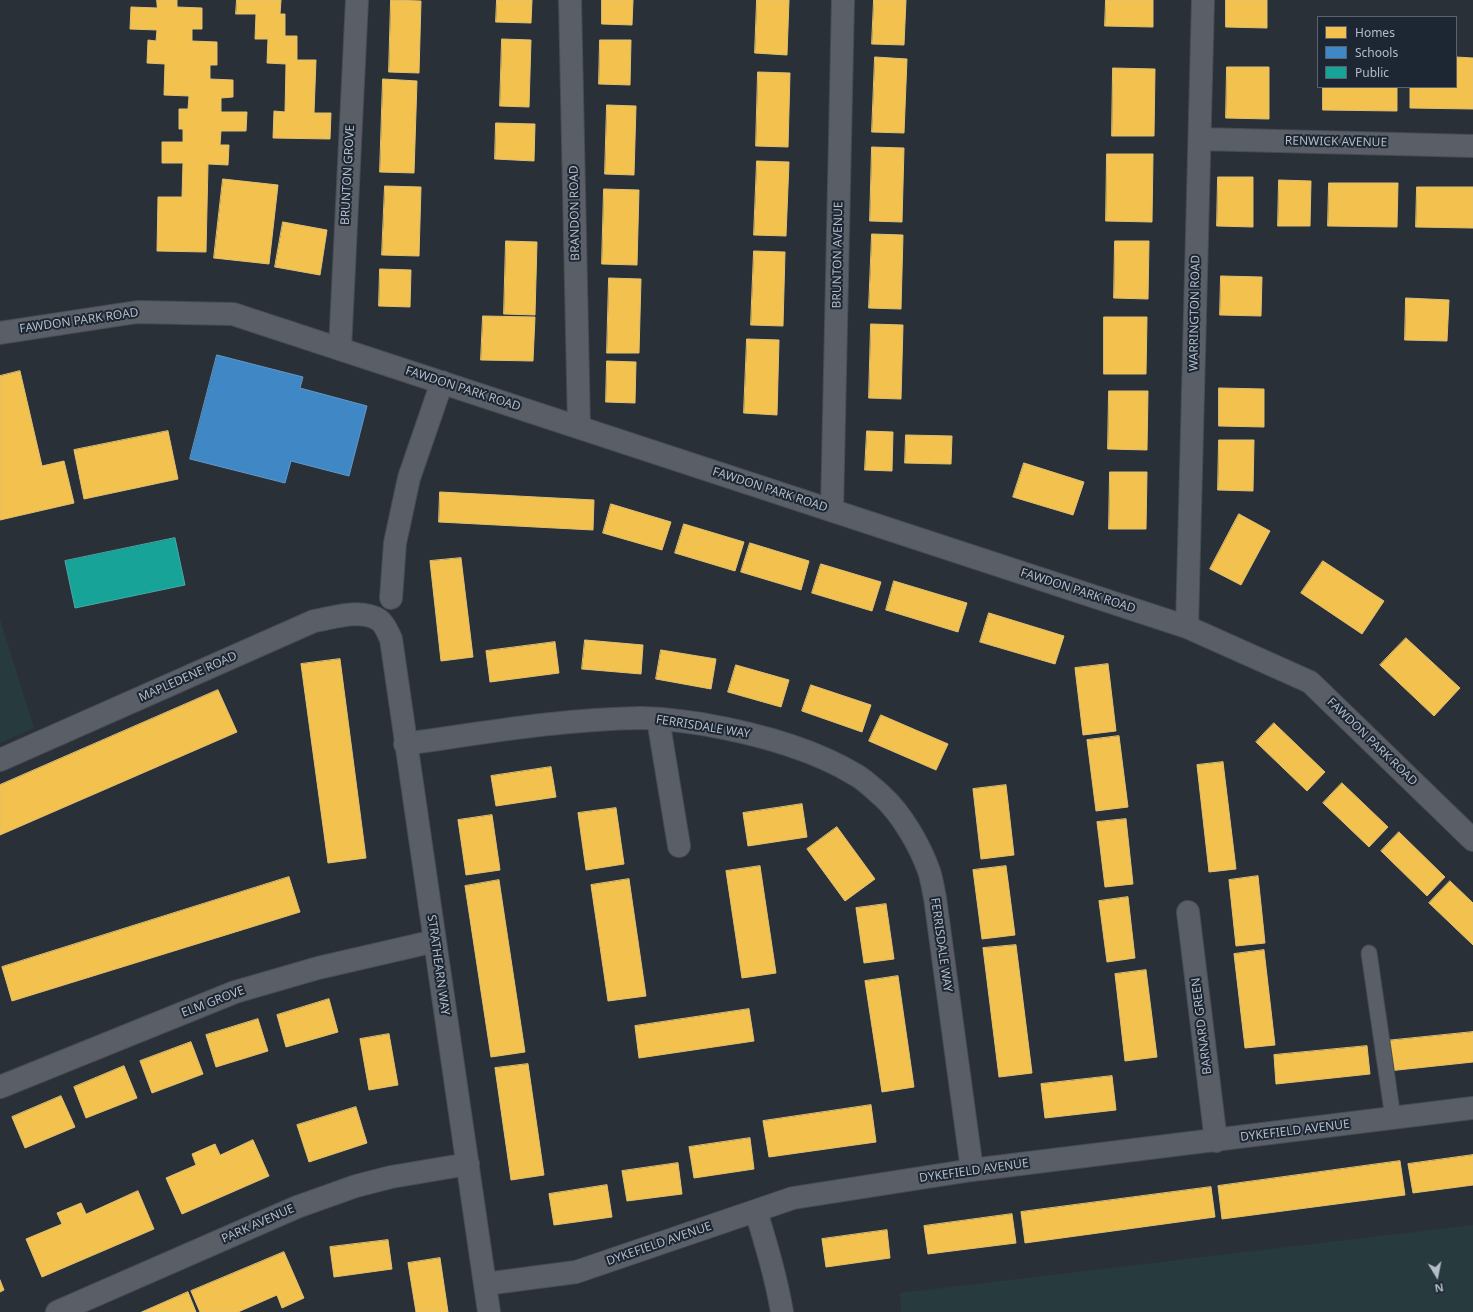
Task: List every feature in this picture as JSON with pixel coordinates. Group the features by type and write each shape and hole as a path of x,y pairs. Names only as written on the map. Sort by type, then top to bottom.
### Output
{"street":[{"name":"BRUNTON GROVE","path":"340,349 357,0"},
{"name":"BRANDON ROAD","path":"570,0 579,427"},
{"name":"BRUNTON AVENUE","path":"832,510 843,0"},
{"name":"WARRINGTON ROAD","path":"1187,627 1203,0"},
{"name":"RENWICK AVENUE","path":"1200,139 1473,146"},
{"name":"FAWDON PARK ROAD","path":"0,333 137,312 233,314 1187,627 1310,682 1473,840"},
{"path":"391,598 395,543 409,478 442,382"},
{"name":"MAPLEDENE ROAD","path":"0,760 314,620 358,614 379,621"},
{"name":"STRATHEARN WAY","path":"379,621 386,629 391,639 405,744 489,1312"},
{"name":"FERRISDALE WAY","path":"405,744 582,721 642,718 658,719 681,721 751,734 828,760 857,775 883,797 900,816 917,844 929,871 936,898 972,1170"},
{"path":"658,719 679,846"},
{"name":"BARNARD GREEN","path":"1188,912 1216,1141"},
{"name":"ELM GROVE","path":"0,1087 235,992 318,968 434,941"},
{"name":"DYKEFIELD AVENUE","path":"485,1284 576,1272 793,1198 972,1170 1473,1108"},
{"name":"PARK AVENUE","path":"57,1312 297,1207 356,1186 391,1177 468,1164"},
{"path":"756,1211 773,1267 782,1312"}],"lane":[{"path":"1369,954 1393,1118"}],"green space":[{"path":"0,619 34,728 0,743"},
{"path":"1473,1225 1473,1312 901,1312 900,1293"}],"building: Homes":[{"path":"157,0 177,0 177,7 202,8 202,29 192,29 192,41 217,42 217,65 210,65 210,79 233,80 233,97 221,98 221,112 247,112 246,131 221,131 220,145 229,145 228,165 208,164 206,252 157,251 158,197 182,197 183,163 162,163 162,142 183,142 183,129 179,129 179,109 188,109 189,96 164,95 165,64 147,63 148,40 156,41 157,30 130,29 131,7 157,8"},
{"path":"237,0 281,0 280,14 285,14 285,36 297,36 297,60 316,60 314,113 331,113 330,139 273,138 274,111 285,112 286,64 267,63 268,39 255,39 256,14 236,14"},
{"path":"391,0 421,1 419,73 389,72"},
{"path":"497,0 532,0 531,23 496,22"},
{"path":"602,0 633,0 632,25 602,24"},
{"path":"757,0 789,0 787,55 755,53"},
{"path":"874,0 906,0 904,45 872,44"},
{"path":"1106,0 1153,0 1153,27 1105,26"},
{"path":"1226,0 1267,0 1267,28 1226,27"},
{"path":"502,39 531,40 529,107 500,106"},
{"path":"600,40 631,40 630,85 599,84"},
{"path":"875,57 907,59 904,133 872,132"},
{"path":"1457,57 1473,58 1473,109 1410,108 1410,88 1457,88"},
{"path":"1227,67 1269,67 1269,119 1226,118"},
{"path":"1113,68 1155,69 1154,136 1112,136"},
{"path":"758,72 790,73 788,147 756,146"},
{"path":"383,79 417,81 414,173 380,172"},
{"path":"1323,88 1397,88 1397,111 1323,110"},
{"path":"607,105 636,106 634,175 605,174"},
{"path":"496,123 535,124 534,161 495,159"},
{"path":"872,147 904,148 902,222 870,221"},
{"path":"1107,154 1153,154 1152,222 1106,221"},
{"path":"757,161 789,162 786,236 754,235"},
{"path":"1218,177 1253,177 1253,227 1217,226"},
{"path":"223,179 278,185 269,264 214,258"},
{"path":"1279,180 1311,181 1310,226 1278,226"},
{"path":"1329,183 1398,183 1397,227 1328,226"},
{"path":"385,186 421,187 419,256 382,255"},
{"path":"1417,187 1473,187 1473,228 1416,227"},
{"path":"604,189 639,190 637,265 602,264"},
{"path":"283,222 327,230 320,275 275,267"},
{"path":"872,234 903,235 901,309 869,308"},
{"path":"506,241 537,242 535,315 504,314"},
{"path":"1115,241 1149,241 1148,299 1114,298"},
{"path":"754,251 785,252 783,326 751,325"},
{"path":"380,269 411,270 410,307 379,306"},
{"path":"1221,276 1262,277 1261,316 1220,315"},
{"path":"609,278 641,279 639,353 607,353"},
{"path":"1406,298 1449,300 1447,341 1405,340"},
{"path":"483,316 535,317 533,361 481,360"},
{"path":"1104,317 1147,317 1146,374 1104,374"},
{"path":"871,324 903,325 901,399 869,398"},
{"path":"747,339 779,340 777,415 744,413"},
{"path":"607,361 636,362 635,403 606,402"},
{"path":"20,371 42,466 64,461 74,503 0,520 0,376"},
{"path":"1219,388 1264,389 1264,427 1219,426"},
{"path":"1109,391 1148,391 1147,450 1108,449"},
{"path":"168,431 178,479 84,499 74,450"},
{"path":"867,431 893,432 892,471 865,470"},
{"path":"906,435 952,436 951,464 905,463"},
{"path":"1219,440 1254,440 1253,491 1218,490"},
{"path":"1024,463 1084,482 1073,515 1013,497"},
{"path":"1110,472 1147,472 1146,529 1109,529"},
{"path":"440,492 594,500 593,530 439,522"},
{"path":"611,504 671,522 662,550 603,533"},
{"path":"1239,514 1270,531 1241,585 1210,569"},
{"path":"684,524 744,542 735,571 675,553"},
{"path":"750,543 809,561 801,590 741,572"},
{"path":"461,558 473,657 441,661 430,561"},
{"path":"1323,561 1384,601 1362,634 1301,593"},
{"path":"821,564 881,582 872,611 812,593"},
{"path":"894,581 967,603 958,632 886,610"},
{"path":"989,613 1064,636 1055,664 980,642"},
{"path":"1406,638 1460,688 1434,716 1380,665"},
{"path":"585,640 643,645 641,674 582,669"},
{"path":"555,642 559,673 490,682 486,651"},
{"path":"661,650 716,659 711,689 656,679"},
{"path":"340,659 366,858 328,863 301,664"},
{"path":"1108,664 1116,731 1083,735 1075,668"},
{"path":"736,665 789,680 781,707 728,692"},
{"path":"811,685 871,705 862,732 802,711"},
{"path":"218,690 237,732 0,835 0,785"},
{"path":"881,715 948,744 936,770 869,741"},
{"path":"1274,723 1325,772 1307,791 1256,742"},
{"path":"1119,736 1128,807 1096,811 1087,740"},
{"path":"1223,762 1236,869 1209,872 1197,765"},
{"path":"551,767 556,797 496,806 491,776"},
{"path":"1342,783 1388,827 1369,847 1323,803"},
{"path":"1006,785 1014,855 981,859 973,789"},
{"path":"802,804 807,837 748,846 743,813"},
{"path":"616,808 624,864 586,870 578,813"},
{"path":"492,815 500,870 466,875 458,820"},
{"path":"1126,819 1133,884 1105,887 1097,822"},
{"path":"837,827 875,879 845,901 807,849"},
{"path":"1399,832 1445,877 1427,896 1381,851"},
{"path":"760,866 776,973 742,978 726,871"},
{"path":"1006,866 1015,935 982,939 973,870"},
{"path":"1258,876 1265,943 1236,946 1229,880"},
{"path":"289,877 300,912 12,1001 2,967"},
{"path":"629,879 646,996 608,1001 591,885"},
{"path":"499,880 525,1052 491,1057 465,886"},
{"path":"1450,881 1473,903 1473,945 1429,903"},
{"path":"1128,897 1135,958 1107,962 1099,901"},
{"path":"886,904 894,959 864,963 856,908"},
{"path":"1016,945 1032,1073 999,1077 983,948"},
{"path":"1264,950 1275,1045 1245,1048 1234,954"},
{"path":"1146,970 1157,1057 1125,1061 1115,974"},
{"path":"898,976 914,1087 882,1092 865,981"},
{"path":"329,999 338,1032 286,1047 277,1015"},
{"path":"749,1009 754,1041 639,1058 635,1026"},
{"path":"258,1019 268,1051 216,1067 206,1035"},
{"path":"1473,1032 1473,1062 1388,1071 1385,1041"},
{"path":"389,1034 398,1085 369,1090 360,1039"},
{"path":"191,1042 203,1074 152,1093 140,1061"},
{"path":"1367,1046 1370,1074 1276,1084 1274,1055"},
{"path":"528,1064 544,1175 511,1180 495,1068"},
{"path":"124,1066 137,1098 86,1118 74,1087"},
{"path":"1112,1076 1116,1110 1045,1118 1041,1084"},
{"path":"61,1096 75,1127 25,1148 12,1117"},
{"path":"871,1105 876,1142 769,1157 763,1121"},
{"path":"356,1107 367,1143 309,1162 297,1125"},
{"path":"750,1138 754,1169 694,1178 689,1147"},
{"path":"253,1140 269,1176 182,1214 166,1178 196,1165 192,1154 215,1144 220,1155"},
{"path":"1473,1155 1473,1185 1413,1193 1408,1164"},
{"path":"1400,1161 1405,1195 1222,1219 1218,1186"},
{"path":"678,1163 682,1194 627,1201 622,1171"},
{"path":"607,1185 612,1217 554,1225 549,1194"},
{"path":"1211,1187 1215,1217 1025,1243 1021,1212"},
{"path":"138,1191 154,1229 42,1277 26,1239 62,1224 57,1213 81,1203 86,1214"},
{"path":"1012,1214 1016,1243 928,1254 924,1226"},
{"path":"887,1230 890,1258 826,1267 822,1239"},
{"path":"388,1240 392,1269 334,1277 330,1247"},
{"path":"284,1252 304,1298 282,1308 277,1295 238,1312 200,1312 191,1291"},
{"path":"440,1258 448,1312 416,1312 408,1263"},
{"path":"0,1280 4,1290 0,1292"},
{"path":"188,1292 196,1312 142,1312"}],"building: Schools":[{"path":"217,355 303,377 300,388 367,406 349,476 291,461 285,483 190,459"}],"building: Public":[{"path":"175,538 185,585 75,608 65,561"}]}
